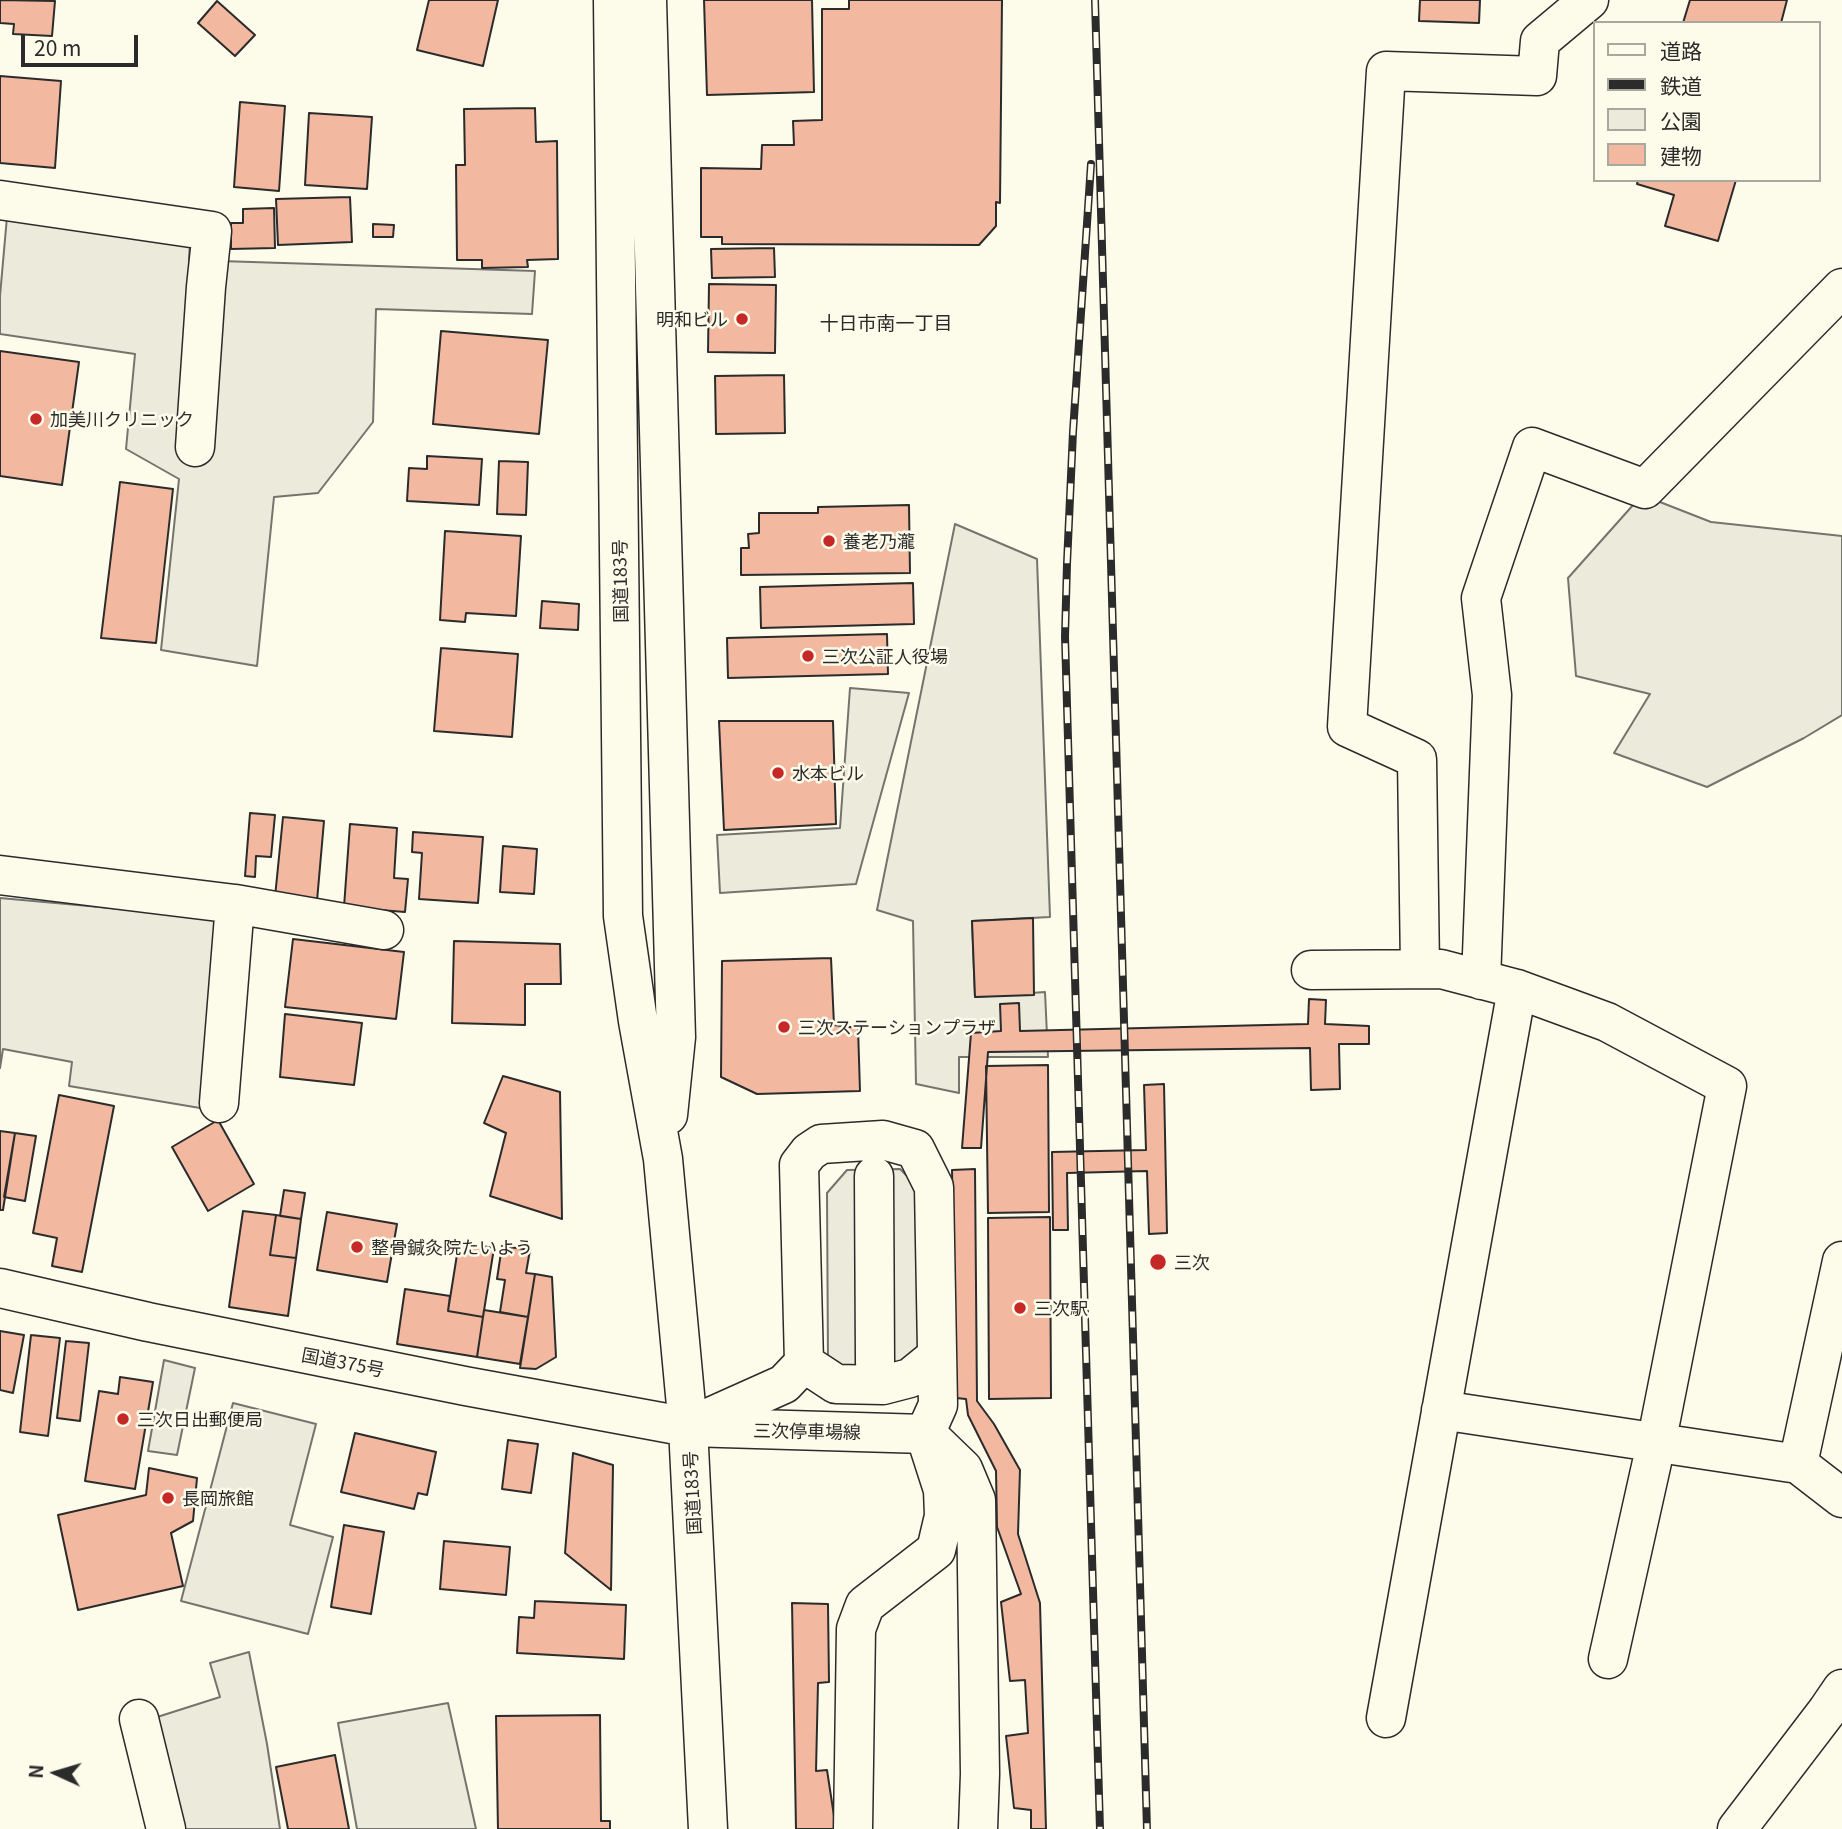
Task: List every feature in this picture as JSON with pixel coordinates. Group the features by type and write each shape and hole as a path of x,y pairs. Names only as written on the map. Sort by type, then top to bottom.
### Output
{"main road":[{"name":"国道183号","path":"613,0 623,916 638,1021 663,1159 688,1427 708,1829"},
{"name":"国道183号","path":"647,0 676,1037 663,1159"},
{"path":"1420,968 1417,759 1347,727 1386,71 1536,76 1540,41 1589,0"},
{"path":"0,200 212,231 195,447"},
{"path":"1480,979 1492,695 1481,598 1532,447 1645,489 1842,289"},
{"path":"0,876 235,904 384,930"},
{"path":"219,1103 235,904"},
{"path":"1311,970 1441,969 1517,989 1607,1022 1727,1086 1657,1444 1608,1659"},
{"path":"1386,1718 1517,989"},
{"path":"688,1427 784,1384 804,1363 799,1165 808,1152 821,1144 883,1140 915,1149 934,1187 938,1405 925,1434 943,1490 944,1516 936,1550 865,1605 856,1629 853,1829"},
{"path":"874,1176 875,1363"},
{"path":"1798,1464 1842,1261"},
{"path":"874,1282 936,1281"},
{"name":"国道375号","path":"0,1287 148,1322 439,1381 688,1427"},
{"path":"804,1363 836,1384 883,1385 910,1377 937,1356"},
{"path":"1441,1410 1798,1464 1842,1498"},
{"name":"三次停車場線","path":"688,1427 925,1434"},
{"path":"925,1434 963,1469 976,1500 980,1774 978,1829"},
{"path":"917,1565 978,1593"},
{"path":"1737,1829 1842,1689"},
{"path":"139,1719 166,1829"}],"green space":[{"path":"1642,495 1711,522 1842,536 1842,715 1804,738 1707,787 1614,753 1650,694 1576,676 1568,578"},
{"path":"448,1703 476,1829 357,1829 338,1723"}],"shaded area":[{"path":"9,194 191,223 189,260 535,271 532,314 376,309 373,422 318,493 274,497 257,666 161,650 179,479 126,449 135,354 0,334 0,296"},
{"path":"955,524 1037,559 1050,917 972,921 975,997 1045,992 1048,1057 959,1057 959,1093 916,1084 913,921 877,910"},
{"path":"850,688 909,693 856,884 720,893 717,835 840,828"},
{"path":"0,898 210,917 224,933 212,1110 69,1086 72,1062 3,1049 0,1068"},
{"path":"900,1169 918,1187 921,1342 908,1361 893,1369 828,1364 827,1193 847,1170"},
{"path":"164,1360 195,1368 177,1455 148,1451"},
{"path":"233,1403 316,1424 290,1525 333,1537 308,1634 181,1601"},
{"path":"249,1652 280,1829 181,1829 151,1719 220,1697 210,1663"}],"building":[{"path":"0,0 55,1 52,36 13,34 14,24 0,23"},
{"path":"429,0 498,0 483,66 417,50"},
{"path":"704,0 812,0 814,92 707,95"},
{"path":"849,0 1002,0 1000,203 996,202 996,226 979,245 722,244 722,237 701,237 701,168 761,169 762,145 794,145 793,121 822,120 822,9 849,9"},
{"path":"1420,0 1480,0 1479,23 1419,21"},
{"path":"1690,0 1787,0 1782,21 1684,21"},
{"path":"217,1 255,35 235,56 198,23"},
{"path":"0,76 61,81 55,168 0,163"},
{"path":"240,102 285,106 279,191 234,187"},
{"path":"535,108 536,142 557,141 558,259 527,260 528,267 482,268 482,260 457,260 456,165 465,165 464,109"},
{"path":"309,113 372,117 367,189 305,185"},
{"path":"1735,182 1718,241 1665,226 1674,195 1637,184"},
{"path":"350,197 352,242 278,245 276,199"},
{"path":"274,208 275,248 231,249 231,223 243,223 243,209"},
{"path":"373,224 394,225 393,237 373,237"},
{"path":"774,248 775,277 712,278 711,249"},
{"name":"明和ビル","path":"709,284 776,285 775,353 708,352"},
{"path":"441,331 548,340 539,434 433,424"},
{"name":"加美川クリニック","path":"0,351 79,362 62,485 0,476"},
{"path":"784,375 785,433 716,434 715,376"},
{"path":"427,456 482,459 479,505 407,501 409,468 427,469"},
{"path":"499,461 528,462 526,515 497,514"},
{"path":"120,482 173,489 156,643 101,638"},
{"name":"養老乃瀧","path":"909,505 910,573 741,575 741,548 749,548 748,534 759,533 759,513 818,513 818,507"},
{"path":"445,531 521,536 516,616 466,613 465,622 440,620"},
{"path":"913,583 914,624 761,628 760,587"},
{"path":"542,601 579,604 578,630 540,628"},
{"name":"三次公証人役場","path":"887,634 888,674 728,678 727,638"},
{"path":"441,648 518,654 512,737 434,731"},
{"name":"水本ビル","path":"719,721 833,721 836,824 724,830"},
{"path":"250,813 275,815 271,857 256,856 255,877 245,876"},
{"path":"283,817 324,821 317,901 275,897"},
{"path":"350,824 397,828 394,878 408,879 405,912 344,907"},
{"path":"413,832 483,837 478,903 419,899 422,853 412,852"},
{"path":"503,846 537,849 534,894 500,892"},
{"path":"1033,918 1034,995 975,997 972,921"},
{"path":"293,939 404,952 396,1019 285,1007"},
{"path":"454,941 560,944 561,984 525,984 525,1025 452,1023"},
{"name":"三次ステーションプラザ","path":"831,958 834,1025 858,1028 860,1091 757,1094 721,1077 722,961"},
{"path":"1309,999 1326,1000 1325,1024 1369,1026 1369,1044 1339,1044 1340,1089 1311,1090 1310,1048 988,1052 981,1148 962,1148 971,1033 1001,1031 1000,1004 1019,1003 1020,1031 1308,1024"},
{"path":"285,1014 362,1023 354,1085 280,1077"},
{"path":"1048,1065 1049,1212 988,1213 986,1066"},
{"path":"503,1076 560,1092 562,1219 490,1196 506,1133 484,1123"},
{"path":"1164,1084 1167,1233 1149,1234 1147,1171 1067,1173 1068,1230 1053,1230 1052,1152 1146,1150 1144,1085"},
{"path":"59,1095 114,1106 82,1272 52,1266 57,1238 33,1233"},
{"path":"218,1120 254,1184 208,1211 172,1147"},
{"path":"0,1131 15,1133 3,1210 0,1210"},
{"path":"15,1133 36,1136 25,1201 4,1197"},
{"path":"975,1169 977,1401 994,1424 1020,1470 1018,1534 1040,1603 1046,1829 1031,1829 1031,1810 1014,1808 1006,1736 1028,1733 1025,1680 1010,1681 1001,1602 1021,1594 997,1527 996,1471 968,1415 966,1399 956,1398 952,1170"},
{"path":"284,1190 305,1193 301,1219 280,1216"},
{"path":"243,1211 276,1215 270,1255 296,1258 288,1316 229,1307"},
{"name":"整骨鍼灸院たいよう","path":"327,1212 397,1224 387,1282 317,1270"},
{"path":"276,1215 301,1219 296,1258 270,1255"},
{"name":"三次駅","path":"1050,1217 1051,1398 989,1399 988,1218"},
{"path":"459,1242 494,1248 483,1317 448,1311"},
{"path":"502,1246 530,1250 526,1273 535,1274 528,1317 500,1312 505,1280 497,1279"},
{"path":"535,1274 552,1277 556,1357 536,1369 520,1368"},
{"path":"405,1289 450,1296 448,1311 483,1317 477,1357 397,1344"},
{"path":"484,1310 528,1317 520,1364 477,1357"},
{"path":"0,1331 24,1335 13,1393 0,1390"},
{"path":"31,1335 60,1338 48,1436 20,1432"},
{"path":"66,1341 89,1343 80,1421 57,1418"},
{"path":"120,1377 153,1382 135,1489 85,1481 99,1391 118,1394"},
{"path":"355,1433 436,1452 427,1495 418,1493 414,1509 341,1492"},
{"path":"508,1440 538,1444 531,1493 502,1489"},
{"path":"573,1453 613,1465 611,1590 565,1553"},
{"path":"149,1468 197,1478 193,1521 171,1533 183,1586 78,1610 58,1515 146,1495"},
{"path":"344,1525 384,1532 371,1614 331,1607"},
{"path":"444,1541 510,1547 506,1595 440,1589"},
{"path":"535,1601 626,1605 624,1659 517,1653 519,1617 534,1618"},
{"path":"792,1603 828,1604 829,1682 818,1683 816,1771 827,1770 836,1829 796,1829"},
{"path":"600,1715 601,1821 610,1821 610,1829 498,1829 496,1716"},
{"path":"335,1755 349,1829 288,1829 276,1767"}],"railway":[{"path":"1095,0 1147,1829"},
{"path":"1091,164 1073,432 1065,637 1100,1829"}],"place":[{"name":"明和ビル","path":"742,319"},
{"name":"加美川クリニック","path":"36,419"},
{"name":"養老乃瀧","path":"829,541"},
{"name":"三次公証人役場","path":"808,656"},
{"name":"水本ビル","path":"778,773"},
{"name":"三次ステーションプラザ","path":"784,1027"},
{"name":"整骨鍼灸院たいよう","path":"357,1247"},
{"name":"三次","path":"1158,1262"},
{"name":"三次駅","path":"1020,1308"},
{"name":"三次日出郵便局","path":"123,1419"},
{"name":"長岡旅館","path":"168,1498"}],"district":[{"name":"十日市南一丁目","path":"886,323"}]}
